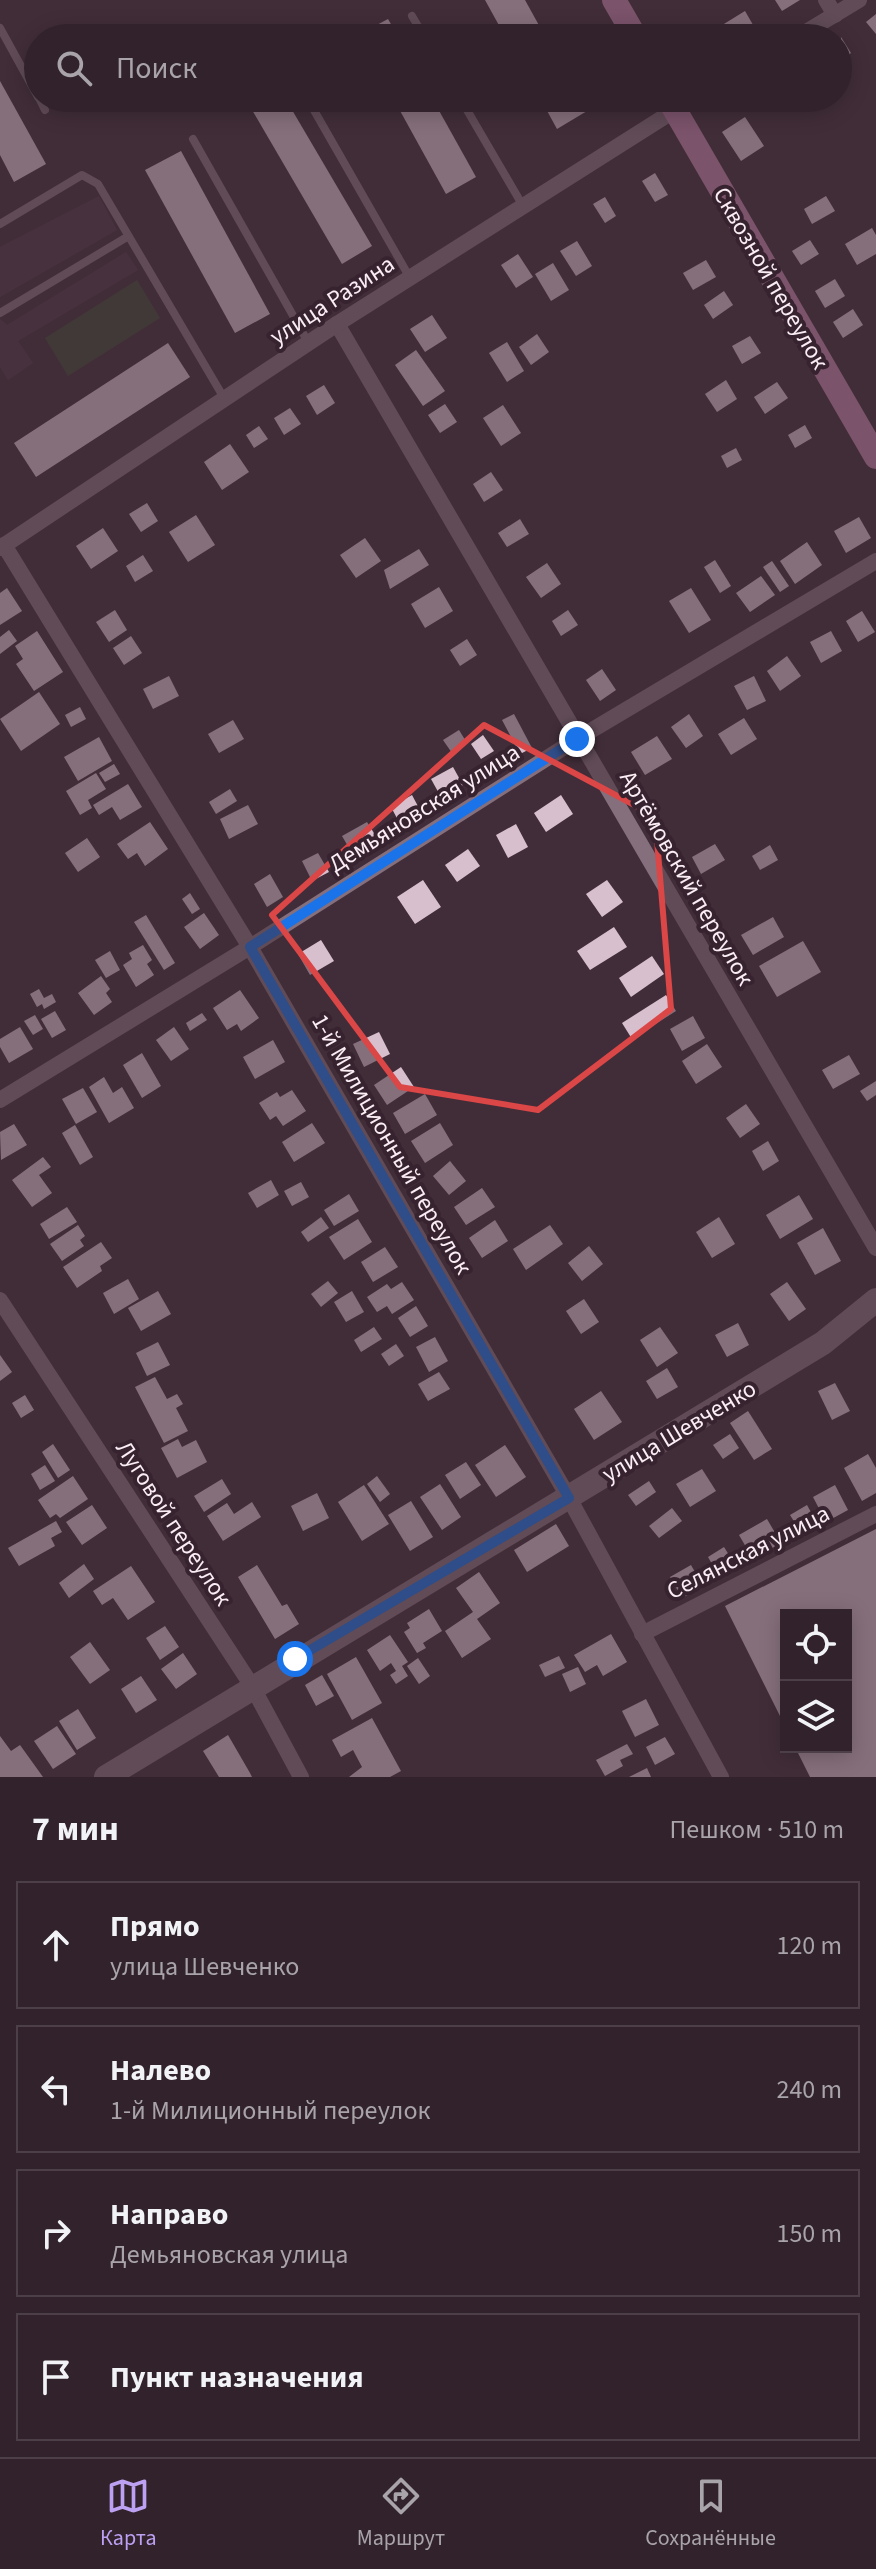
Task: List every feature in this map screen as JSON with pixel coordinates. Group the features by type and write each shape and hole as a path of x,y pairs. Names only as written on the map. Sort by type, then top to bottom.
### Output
{"main road":[{"path":"614,0 628,24"},
{"name":"Сквозной переулок","path":"675,112 876,457"}],"street":[{"path":"826,0 835,15"},
{"path":"820,24 859,0"},
{"name":"улица Разина","path":"2,546 337,324 523,206 658,112"},
{"name":"Артёмовский переулок","path":"337,324 876,1248"},
{"name":"1-й Милиционный переулок","path":"2,546 250,947 569,1498 721,1777"},
{"name":"Демьяновская улица","path":"0,1100 250,947 577,739 876,561"},
{"name":"Луговой переулок","path":"0,1300 252,1686 301,1777"},
{"name":"улица Шевченко","path":"106,1777 823,1343 876,1300"},
{"name":"Селянская улица","path":"642,1634 876,1514"}],"lane":[{"path":"412,16 417,24"},
{"path":"0,28 24,72"},
{"path":"315,112 410,278"},
{"path":"468,112 523,206"},
{"path":"193,139 309,343"},
{"path":"0,224 82,175 98,184 224,399"},
{"path":"0,313 127,237"}],"highlighted area":[{"path":"484,725 655,816 671,1009 538,1110 400,1087 272,915"}],"shaded area":[{"path":"99,196 117,230 0,297 0,247"},
{"path":"126,252 138,270 18,341 33,363 8,380 0,367 0,319 7,325"}],"green space":[{"path":"137,280 160,318 68,376 45,338"}],"building":[{"path":"485,0 525,0 538,24 498,24"},
{"path":"775,0 800,0 782,11"},
{"path":"745,11 753,24 724,24"},
{"path":"876,14 876,34 866,22"},
{"path":"0,81 46,164 14,182 0,155"},
{"path":"253,112 293,112 372,246 342,264"},
{"path":"401,112 440,112 476,177 446,194"},
{"path":"548,112 585,112 557,129"},
{"path":"745,117 764,146 741,161 722,132"},
{"path":"181,151 270,314 235,333 145,170"},
{"path":"655,173 668,195 655,202 642,181"},
{"path":"826,196 835,211 812,224 804,209"},
{"path":"605,197 616,216 605,223 593,204"},
{"path":"872,228 876,235 876,254 857,265 845,244"},
{"path":"810,240 819,254 801,265 792,251"},
{"path":"577,241 592,266 576,276 560,251"},
{"path":"518,254 533,277 516,288 501,265"},
{"path":"706,260 716,277 693,290 683,273"},
{"path":"553,263 569,290 551,301 535,274"},
{"path":"835,279 845,296 825,308 815,291"},
{"path":"724,291 733,305 713,319 704,305"},
{"path":"853,309 863,325 843,338 833,322"},
{"path":"432,315 447,338 425,352 410,329"},
{"path":"537,334 549,352 531,365 519,347"},
{"path":"750,336 761,353 742,364 732,346"},
{"path":"507,342 524,371 507,382 489,353"},
{"path":"168,343 190,377 36,477 14,443"},
{"path":"416,350 445,391 423,406 395,365"},
{"path":"726,380 737,399 717,412 705,394"},
{"path":"777,382 788,398 765,414 754,397"},
{"path":"324,385 335,403 317,415 306,396"},
{"path":"445,404 457,422 440,433 428,415"},
{"path":"503,405 521,433 501,446 483,418"},
{"path":"290,408 301,424 284,435 274,418"},
{"path":"805,425 812,438 795,448 788,435"},
{"path":"259,426 268,439 254,448 246,435"},
{"path":"230,444 249,472 222,490 204,462"},
{"path":"736,448 742,460 727,468 721,456"},
{"path":"491,472 503,490 484,502 473,484"},
{"path":"147,503 158,521 141,532 129,514"},
{"path":"196,515 215,545 188,562 169,532"},
{"path":"859,517 871,538 846,553 834,531"},
{"path":"520,519 529,534 507,547 498,533"},
{"path":"103,528 118,551 91,569 76,546"},
{"path":"365,538 381,561 356,578 340,555"},
{"path":"807,542 822,565 795,584 780,561"},
{"path":"419,549 429,565 390,589 384,570"},
{"path":"143,555 153,571 135,582 126,566"},
{"path":"715,560 731,586 720,593 704,567"},
{"path":"772,561 789,586 780,592 763,567"},
{"path":"547,563 561,584 541,598 526,577"},
{"path":"761,576 775,595 750,612 736,593"},
{"path":"439,587 453,611 425,628 411,604"},
{"path":"7,588 22,611 0,625 0,593"},
{"path":"691,588 711,620 689,633 669,601"},
{"path":"115,610 127,630 109,642 96,622"},
{"path":"568,610 578,625 561,636 552,621"},
{"path":"862,611 875,632 858,642 846,621"},
{"path":"9,630 17,641 0,654 0,637"},
{"path":"37,631 63,672 34,691 16,664 23,659 15,646"},
{"path":"831,631 842,651 821,663 810,642"},
{"path":"131,636 142,653 124,665 113,648"},
{"path":"467,639 477,655 460,666 450,650"},
{"path":"787,656 801,676 780,691 767,671"},
{"path":"602,669 616,690 600,701 586,680"},
{"path":"169,676 179,696 153,709 143,689"},
{"path":"754,676 766,701 747,710 734,686"},
{"path":"39,692 60,724 21,751 0,719"},
{"path":"80,707 86,719 71,727 65,715"},
{"path":"514,714 532,748 520,754 502,720"},
{"path":"689,714 703,736 686,748 671,727"},
{"path":"744,718 757,739 731,755 718,734"},
{"path":"233,720 244,739 219,753 208,734"},
{"path":"459,730 467,743 452,753 443,740"},
{"path":"483,735 494,751 481,759 471,744"},
{"path":"657,736 672,759 645,775 631,752"},
{"path":"99,737 112,761 78,781 64,757"},
{"path":"114,764 120,774 105,782 99,773"},
{"path":"453,767 463,785 441,797 431,779"},
{"path":"96,773 106,789 88,800 92,808 80,815 66,791"},
{"path":"128,784 142,807 120,820 112,807 99,815 93,805"},
{"path":"230,789 237,801 216,814 209,802"},
{"path":"412,795 420,810 399,822 391,807"},
{"path":"561,795 573,814 546,832 534,813"},
{"path":"248,805 258,824 229,839 220,819"},
{"path":"150,822 168,849 145,866 137,853 128,859 117,844"},
{"path":"367,822 377,838 352,853 342,836"},
{"path":"516,824 528,847 508,858 496,835"},
{"path":"87,838 100,857 78,872 65,853"},
{"path":"715,844 725,860 701,874 692,857"},
{"path":"770,845 778,860 760,870 752,856"},
{"path":"468,849 480,866 457,882 445,865"},
{"path":"318,853 329,872 312,881 302,861"},
{"path":"270,874 283,897 267,907 254,884"},
{"path":"423,880 441,907 415,924 397,897"},
{"path":"607,880 623,902 602,917 586,894"},
{"path":"190,893 200,909 192,914 182,899"},
{"path":"204,913 219,935 200,949 184,927"},
{"path":"146,915 175,963 164,970 134,922"},
{"path":"773,917 784,937 753,955 741,935"},
{"path":"614,927 627,947 590,970 577,951"},
{"path":"321,940 334,961 310,975 298,954"},
{"path":"803,941 821,972 777,997 759,966"},
{"path":"143,945 152,960 147,964 154,975 136,987 123,965 132,959 129,953"},
{"path":"110,951 120,970 106,978 95,960"},
{"path":"652,956 664,974 631,997 619,978"},
{"path":"101,976 110,989 106,993 112,1002 94,1015 78,993"},
{"path":"39,989 44,998 52,994 56,1002 44,1009 42,1004 37,1007 30,994"},
{"path":"240,990 259,1018 241,1031 237,1024 227,1030 213,1008"},
{"path":"666,995 676,1011 632,1039 622,1023"},
{"path":"55,1011 66,1030 52,1038 41,1019"},
{"path":"202,1013 207,1020 190,1031 186,1023"},
{"path":"35,1015 43,1029 33,1035 24,1021"},
{"path":"693,1016 705,1038 682,1051 670,1029"},
{"path":"20,1027 33,1049 9,1063 0,1047 0,1039"},
{"path":"174,1027 189,1049 171,1061 156,1040"},
{"path":"379,1032 390,1054 364,1067 353,1044"},
{"path":"273,1040 285,1062 255,1079 243,1057"},
{"path":"707,1044 722,1067 696,1084 682,1061"},
{"path":"142,1053 161,1086 142,1098 123,1065"},
{"path":"849,1055 860,1074 833,1089 822,1070"},
{"path":"401,1067 414,1087 387,1105 374,1085"},
{"path":"104,1077 113,1093 122,1087 134,1108 109,1123 89,1087"},
{"path":"876,1081 876,1095 867,1101 860,1091"},
{"path":"83,1088 97,1112 76,1124 62,1099"},
{"path":"292,1090 306,1111 283,1126 276,1116 270,1120 259,1103 277,1092 280,1097"},
{"path":"425,1094 437,1115 405,1134 393,1113"},
{"path":"746,1104 760,1124 740,1138 726,1118"},
{"path":"312,1123 325,1143 294,1162 282,1142"},
{"path":"440,1123 453,1145 425,1163 411,1141"},
{"path":"14,1124 27,1145 1,1160 0,1132"},
{"path":"75,1125 93,1157 80,1165 62,1133"},
{"path":"768,1141 779,1161 763,1171 752,1151"},
{"path":"43,1157 51,1167 39,1175 52,1193 32,1207 12,1180"},
{"path":"450,1161 466,1181 449,1195 433,1176"},
{"path":"271,1180 279,1195 257,1208 248,1193"},
{"path":"301,1182 309,1197 292,1206 284,1191"},
{"path":"482,1188 495,1207 466,1225 454,1207"},
{"path":"349,1194 359,1211 334,1226 324,1210"},
{"path":"799,1195 813,1219 780,1239 766,1215"},
{"path":"67,1207 77,1222 49,1239 40,1224"},
{"path":"321,1217 329,1228 308,1242 301,1232"},
{"path":"719,1217 735,1244 712,1258 696,1232"},
{"path":"358,1219 372,1242 344,1260 329,1237"},
{"path":"495,1220 508,1241 482,1258 469,1238"},
{"path":"78,1225 85,1236 80,1240 84,1246 62,1261 50,1244"},
{"path":"550,1225 563,1244 526,1270 513,1249"},
{"path":"823,1228 841,1261 815,1275 797,1243"},
{"path":"101,1242 112,1258 100,1266 102,1271 77,1288 63,1267"},
{"path":"589,1246 603,1264 582,1281 568,1263"},
{"path":"385,1247 398,1267 373,1282 361,1262"},
{"path":"128,1279 139,1299 114,1314 103,1293"},
{"path":"328,1281 338,1293 321,1307 311,1294"},
{"path":"402,1282 414,1300 392,1314 387,1306 377,1312 367,1297 387,1284 391,1289"},
{"path":"787,1282 806,1309 789,1321 770,1294"},
{"path":"158,1291 171,1314 141,1331 128,1308"},
{"path":"352,1291 364,1312 346,1322 334,1302"},
{"path":"584,1299 599,1322 581,1334 566,1311"},
{"path":"416,1306 428,1326 410,1337 398,1318"},
{"path":"738,1323 749,1345 727,1357 715,1335"},
{"path":"374,1327 382,1339 361,1352 354,1340"},
{"path":"660,1327 678,1353 657,1367 640,1340"},
{"path":"435,1337 448,1361 429,1372 416,1347"},
{"path":"158,1342 170,1365 147,1376 136,1353"},
{"path":"396,1344 404,1356 389,1366 381,1354"},
{"path":"0,1355 12,1372 0,1381"},
{"path":"667,1368 678,1387 657,1399 646,1381"},
{"path":"439,1372 450,1389 428,1401 418,1384"},
{"path":"155,1377 167,1399 177,1394 183,1404 176,1408 188,1431 164,1443 135,1387"},
{"path":"835,1383 850,1411 832,1420 818,1391"},
{"path":"601,1391 622,1422 594,1440 574,1409"},
{"path":"25,1395 34,1410 21,1418 12,1403"},
{"path":"748,1411 772,1449 754,1460 730,1423"},
{"path":"730,1434 739,1448 723,1459 713,1445"},
{"path":"178,1439 182,1447 196,1440 207,1462 177,1478 161,1448"},
{"path":"53,1444 70,1470 58,1478 42,1452"},
{"path":"505,1445 526,1477 496,1497 475,1465"},
{"path":"868,1454 876,1468 876,1493 862,1501 844,1468"},
{"path":"466,1462 481,1485 460,1499 445,1475"},
{"path":"45,1465 55,1481 40,1490 31,1474"},
{"path":"702,1469 716,1491 690,1507 676,1484"},
{"path":"73,1476 88,1499 60,1518 56,1514 50,1518 38,1500"},
{"path":"377,1476 390,1494 380,1502 367,1484"},
{"path":"222,1479 231,1494 204,1512 194,1496"},
{"path":"649,1481 656,1492 636,1506 628,1495"},
{"path":"440,1484 461,1517 442,1530 420,1497"},
{"path":"364,1485 389,1524 362,1541 338,1502"},
{"path":"835,1485 848,1510 826,1522 813,1497"},
{"path":"317,1493 329,1518 303,1531 291,1506"},
{"path":"411,1501 433,1537 410,1551 388,1515"},
{"path":"252,1502 261,1517 223,1541 207,1516 227,1503 234,1514"},
{"path":"92,1505 107,1528 82,1545 66,1522"},
{"path":"807,1505 818,1525 802,1534 790,1515"},
{"path":"672,1508 682,1521 659,1538 649,1526"},
{"path":"767,1519 781,1543 753,1559 739,1535"},
{"path":"56,1521 62,1532 51,1538 55,1546 19,1566 8,1548"},
{"path":"556,1524 569,1546 527,1572 514,1550"},
{"path":"876,1529 876,1777 810,1777 798,1753 852,1753 852,1609 780,1609 780,1716 725,1606"},
{"path":"724,1547 737,1568 720,1578 708,1557"},
{"path":"84,1564 94,1579 69,1598 59,1583"},
{"path":"257,1565 282,1606 287,1604 299,1624 275,1639 238,1577"},
{"path":"691,1565 703,1586 682,1598 670,1577"},
{"path":"131,1566 155,1602 128,1620 113,1598 102,1605 93,1591"},
{"path":"479,1572 500,1603 477,1619 491,1639 462,1658 445,1631 473,1612 456,1588"},
{"path":"429,1609 442,1631 423,1643 426,1648 417,1653 404,1632 410,1628 407,1623"},
{"path":"165,1626 179,1647 160,1660 146,1638"},
{"path":"611,1634 627,1662 603,1676 597,1665 585,1672 574,1655"},
{"path":"390,1635 408,1662 402,1666 408,1676 396,1684 390,1675 396,1671 391,1663 380,1671 367,1650"},
{"path":"90,1642 110,1670 90,1684 70,1657"},
{"path":"183,1653 197,1674 176,1689 161,1669"},
{"path":"559,1656 565,1668 545,1677 539,1665"},
{"path":"356,1657 382,1703 352,1720 327,1674"},
{"path":"418,1658 430,1676 419,1684 407,1666"},
{"path":"578,1667 586,1684 570,1692 562,1674"},
{"path":"322,1675 334,1696 316,1706 305,1685"},
{"path":"141,1676 157,1700 136,1713 121,1689"},
{"path":"646,1699 659,1725 635,1737 622,1711"},
{"path":"78,1709 96,1738 77,1750 59,1721"},
{"path":"372,1718 401,1771 390,1777 349,1777 362,1767 353,1750 341,1757 332,1740"},
{"path":"57,1726 76,1754 53,1769 34,1741"},
{"path":"228,1735 252,1777 219,1777 203,1751"},
{"path":"0,1736 11,1751 20,1745 43,1777 0,1777"},
{"path":"665,1737 675,1754 655,1765 646,1747"},
{"path":"627,1744 633,1754 620,1760 623,1766 605,1776 596,1760"},
{"path":"647,1768 651,1777 629,1777"}],"route":[{"path":"295,1659 569,1498 250,947 577,739"}]}
